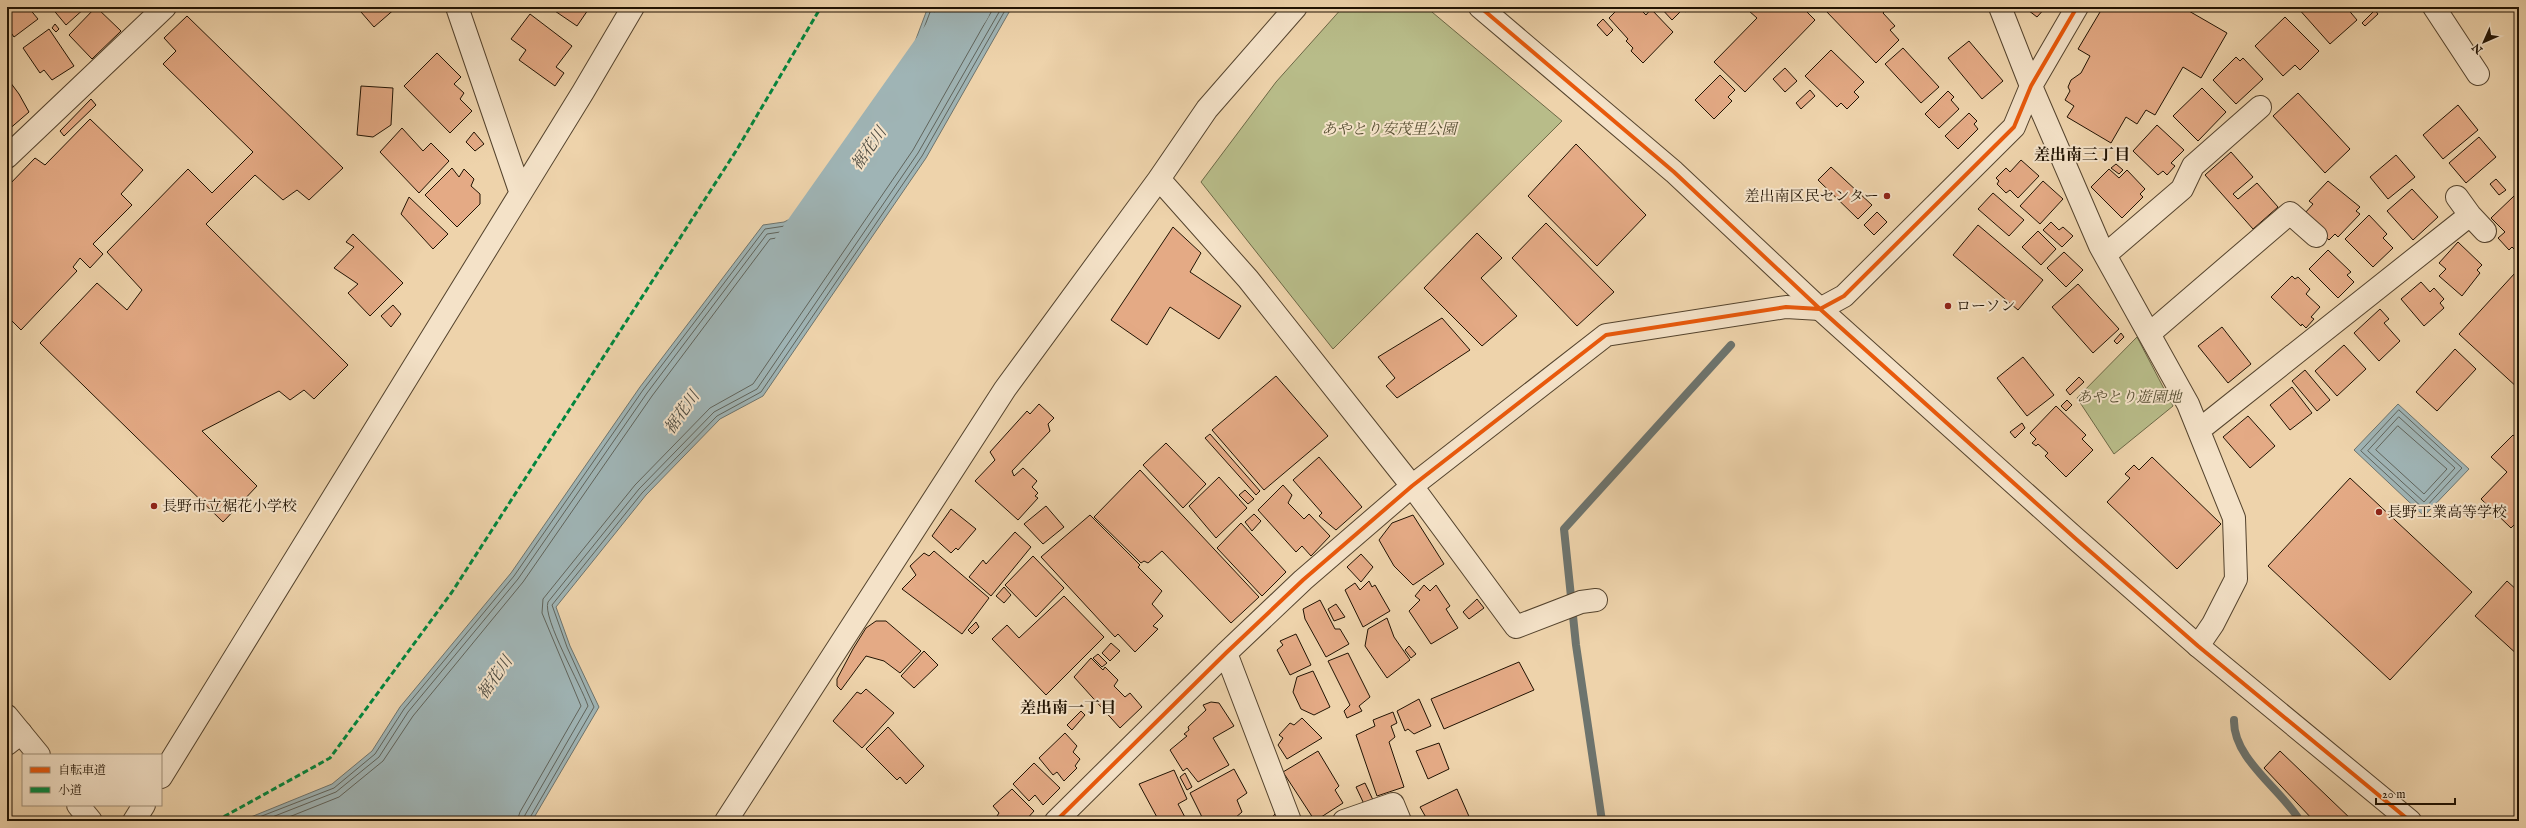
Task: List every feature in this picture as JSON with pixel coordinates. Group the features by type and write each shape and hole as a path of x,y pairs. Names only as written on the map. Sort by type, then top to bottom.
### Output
{"street":[{"path":"7,157 165,7"},
{"path":"457,7 520,191"},
{"path":"162,775 520,191 583,92 633,7"},
{"path":"726,821 1005,389 1159,179 1207,109 1296,7"},
{"path":"1480,7 1674,172 1820,309 2198,646 2410,821"},
{"path":"2000,7 2031,86 2105,255 2188,404 2234,518 2236,580 2213,624 2198,646"},
{"path":"1056,821 1226,653 1303,580 1412,486 1606,335 1786,306 1820,309 1844,296 2014,127 2031,86 2077,7"},
{"path":"2434,7 2478,74"},
{"path":"2105,255 2182,189 2194,166 2260,107"},
{"path":"1159,179 1248,280 1412,486 1516,627 1580,604"},
{"path":"2457,197 2470,215 2485,231"},
{"path":"2149,334 2290,213 2316,236"},
{"path":"2199,430 2470,215"},
{"path":"1226,653 1290,821"},
{"path":"7,716 14,738 37,754"},
{"path":"1344,821 1393,804 1400,821"},
{"path":"79,806 91,821"},
{"path":"134,821 143,806"}],"green space":[{"name":"あやとり安茂里公園","path":"1343,7 1426,7 1562,121 1333,349 1201,182 1276,82"},
{"name":"あやとり遊園地","path":"2137,337 2173,406 2114,454 2077,398"}],"water":[{"path":"928,7 1012,7 926,158 763,396 720,419 646,495 556,607 570,646 599,707 532,821 241,821 332,784 372,751 400,707 511,573 640,387 763,225 784,222 832,198 883,126 879,99 913,47"},
{"path":"2398,404 2469,469 2424,516 2354,450"}],"building":[{"path":"7,7 28,7 38,19 14,37 7,27"},
{"path":"51,7 86,7 66,25"},
{"path":"96,7 121,31 92,59 69,35"},
{"path":"367,7 397,7 374,27 361,12"},
{"path":"553,7 590,7 577,26 552,9"},
{"path":"1620,7 1638,7 1646,15 1651,9 1673,32 1643,63 1631,51 1633,48 1626,41 1628,39 1609,18"},
{"path":"1660,7 1677,7 1681,11 1672,20"},
{"path":"1680,7 1691,7 1686,12"},
{"path":"1753,7 1802,7 1815,20 1745,92 1714,62 1757,18 1749,11"},
{"path":"1830,7 1888,7 1883,13 1895,26 1890,30 1899,40 1876,63 1826,11"},
{"path":"2024,7 2046,7 2037,17"},
{"path":"2103,7 2182,7 2227,33 2201,78 2183,67 2155,115 2146,110 2137,124 2126,117 2111,143 2067,117 2074,106 2065,100 2070,91 2068,87 2071,80 2081,73 2090,56 2078,49"},
{"path":"2297,7 2346,7 2357,20 2330,44"},
{"path":"2375,10 2378,14 2365,26 2362,23"},
{"path":"530,14 572,46 556,67 564,73 555,86 519,60 526,50 511,39"},
{"path":"187,16 343,168 309,200 297,190 283,200 255,175 206,224 348,365 314,399 304,390 290,400 279,391 202,431 257,486 223,522 40,343 97,283 127,310 142,290 107,252 188,169 212,193 253,152 163,64 176,51 164,38"},
{"path":"2285,17 2319,51 2300,70 2295,65 2283,76 2255,46"},
{"path":"1603,19 1613,30 1607,36 1597,25"},
{"path":"55,24 59,29 56,32 52,28"},
{"path":"49,29 74,66 52,80 44,70 40,73 23,48"},
{"path":"1969,41 2003,81 1982,99 1948,58"},
{"path":"1903,48 1939,87 1921,103 1885,64"},
{"path":"1831,50 1864,82 1854,92 1859,97 1847,109 1841,103 1837,107 1805,76"},
{"path":"437,53 461,77 454,84 464,93 460,99 472,111 450,133 404,86"},
{"path":"2236,57 2240,61 2243,58 2263,79 2236,104 2213,80"},
{"path":"1785,68 1797,81 1785,92 1773,79"},
{"path":"1720,75 1735,90 1728,97 1732,101 1714,119 1695,100"},
{"path":"7,78 19,94 29,112 7,131"},
{"path":"361,86 393,88 391,125 373,137 357,135"},
{"path":"2202,88 2226,112 2198,141 2173,116"},
{"path":"1810,90 1815,96 1801,109 1796,103"},
{"path":"1948,91 1954,97 1951,100 1959,109 1939,128 1925,114"},
{"path":"2298,93 2350,149 2325,173 2273,116"},
{"path":"91,99 96,105 64,136 60,131"},
{"path":"2458,105 2478,130 2443,159 2423,135"},
{"path":"1969,113 1977,121 1974,124 1978,129 1958,149 1945,136"},
{"path":"90,119 143,170 121,194 132,205 93,244 103,254 90,268 80,258 73,267 77,271 21,330 12,321 7,326 7,187 35,158 45,165"},
{"path":"2157,125 2184,150 2171,163 2175,166 2167,175 2163,171 2158,175 2133,151"},
{"path":"402,128 423,151 431,143 449,161 419,193 380,152"},
{"path":"474,132 484,144 475,151 466,142"},
{"path":"2479,137 2496,157 2466,183 2449,163"},
{"path":"1576,144 1646,215 1597,266 1528,196"},
{"path":"2231,152 2253,177 2233,194 2238,199 2257,183 2278,207 2253,229 2205,175"},
{"path":"2396,155 2415,177 2388,199 2370,177"},
{"path":"2021,160 2039,176 2018,198 2010,190 2006,193 1997,184 1999,181 1996,178 2006,168 2010,172"},
{"path":"2116,164 2123,170 2119,174 2111,168"},
{"path":"1831,167 1872,205 1858,219 1818,180"},
{"path":"452,168 459,177 464,169 474,179 471,186 480,194 480,204 457,227 425,195"},
{"path":"2109,169 2119,178 2127,170 2145,189 2140,194 2143,197 2122,218 2091,187"},
{"path":"2496,179 2506,190 2499,195 2490,184"},
{"path":"2043,181 2063,199 2040,224 2020,206"},
{"path":"2328,181 2360,207 2356,211 2360,214 2338,237 2335,234 2329,240 2315,227 2305,213 2313,204 2309,201"},
{"path":"2412,189 2438,217 2413,240 2387,211"},
{"path":"1993,193 2024,220 2009,236 1978,209"},
{"path":"2514,196 2519,202 2517,252 2512,247 2509,250 2498,238 2505,232 2491,218"},
{"path":"409,197 448,234 433,249 401,214"},
{"path":"1877,212 1887,222 1874,235 1864,225"},
{"path":"2369,215 2387,234 2383,238 2393,248 2373,267 2345,239"},
{"path":"2051,222 2059,230 2063,227 2073,236 2062,247 2043,230"},
{"path":"1546,223 1614,292 1577,326 1512,258"},
{"path":"1978,225 2043,280 2018,310 1953,255"},
{"path":"1173,227 1201,253 1190,272 1241,306 1219,339 1170,307 1147,345 1111,320"},
{"path":"2038,231 2056,249 2041,265 2022,247"},
{"path":"1477,233 1502,258 1481,278 1517,316 1482,346 1424,288"},
{"path":"353,234 403,283 370,316 348,293 358,284 334,268 354,247 346,242"},
{"path":"2458,242 2482,265 2477,270 2480,273 2462,296 2439,276 2446,269 2439,263"},
{"path":"2328,250 2351,272 2347,275 2354,282 2338,298 2309,269"},
{"path":"2064,252 2083,270 2066,287 2047,268"},
{"path":"2515,273 2519,277 2519,389 2459,334"},
{"path":"2292,276 2295,279 2298,277 2310,289 2306,294 2320,307 2311,317 2314,319 2306,328 2302,324 2301,326 2271,297"},
{"path":"2421,282 2430,292 2434,288 2444,299 2440,303 2444,308 2424,326 2401,299"},
{"path":"2078,284 2119,329 2093,353 2052,307"},
{"path":"393,305 401,314 391,327 381,316"},
{"path":"2380,309 2389,319 2384,323 2400,341 2379,361 2354,333"},
{"path":"1442,318 1470,350 1397,398 1386,386 1395,378 1378,357"},
{"path":"2222,327 2251,364 2228,383 2198,346"},
{"path":"2121,333 2124,337 2117,344 2114,341"},
{"path":"2344,345 2366,369 2337,396 2315,371"},
{"path":"2455,349 2476,369 2437,411 2416,392"},
{"path":"2023,357 2054,395 2027,416 1997,378"},
{"path":"2305,370 2330,400 2317,411 2292,381"},
{"path":"1276,376 1328,436 1264,490 1212,430"},
{"path":"2079,377 2084,382 2070,395 2066,390"},
{"path":"2292,387 2312,413 2290,430 2270,405"},
{"path":"2067,400 2072,405 2066,411 2061,406"},
{"path":"1039,404 1054,418 1048,424 1050,431 1012,471 1014,476 1023,468 1037,481 1032,487 1038,493 1035,496 1038,498 1018,520 975,481 995,460 990,452 1027,411 1030,414"},
{"path":"2056,406 2086,435 2082,439 2093,450 2066,477 2045,456 2048,453 2038,444 2036,446 2032,443 2036,439 2030,433"},
{"path":"2248,416 2275,446 2250,468 2223,437"},
{"path":"2022,423 2025,428 2015,438 2010,432"},
{"path":"1210,434 1260,491 1256,495 1205,438"},
{"path":"2513,435 2519,440 2519,520 2511,528 2481,499 2507,472 2491,457"},
{"path":"1166,443 1206,484 1183,508 1143,465"},
{"path":"1319,457 1362,507 1336,530 1319,516 1322,513 1293,480"},
{"path":"2152,457 2221,524 2177,569 2107,502 2130,478 2125,474 2134,465 2139,470"},
{"path":"1140,470 1259,597 1231,623 1162,551 1148,563 1144,561 1141,563 1094,517"},
{"path":"1219,477 1247,508 1216,538 1189,506"},
{"path":"2350,478 2472,592 2390,680 2268,566"},
{"path":"1283,485 1292,495 1288,503 1304,519 1309,514 1330,536 1311,556 1302,546 1296,552 1258,510"},
{"path":"1245,490 1254,499 1248,504 1239,495"},
{"path":"1046,506 1064,527 1043,544 1024,524"},
{"path":"951,509 976,529 958,550 956,548 951,553 932,536"},
{"path":"1254,514 1261,521 1252,531 1245,522"},
{"path":"1090,515 1140,565 1138,567 1162,591 1152,604 1163,616 1153,626 1158,629 1135,652 1118,634 1115,637 1041,557"},
{"path":"1413,515 1444,564 1413,585 1394,566 1379,540 1392,523"},
{"path":"1241,523 1286,572 1262,596 1217,548"},
{"path":"1015,532 1031,547 991,596 969,577 983,560 986,564"},
{"path":"934,551 989,598 962,634 902,589 916,575 910,566 924,553 929,556"},
{"path":"1361,554 1373,567 1361,582 1347,567"},
{"path":"1033,556 1064,588 1036,617 1005,585"},
{"path":"1369,581 1372,587 1375,585 1390,611 1363,627 1345,590 1355,583 1360,590"},
{"path":"2507,581 2519,592 2519,656 2475,616"},
{"path":"1424,585 1430,591 1436,585 1450,606 1446,609 1458,628 1431,644 1409,611 1420,600 1415,596"},
{"path":"1004,587 1011,595 1004,603 996,596"},
{"path":"1064,596 1104,637 1046,695 992,639 1007,625 1019,638"},
{"path":"1477,599 1484,608 1469,619 1463,612"},
{"path":"1320,600 1335,629 1340,629 1349,644 1326,657 1305,619 1303,609"},
{"path":"1336,604 1345,617 1334,621 1328,609"},
{"path":"1387,618 1394,637 1410,660 1387,678 1365,646 1368,629"},
{"path":"876,621 886,621 921,651 900,673 884,661 866,656 841,690 837,686 837,679 866,628"},
{"path":"976,622 979,627 972,634 968,630"},
{"path":"1296,634 1311,665 1290,675 1277,650 1283,645 1280,641"},
{"path":"1111,643 1120,651 1110,661 1102,653"},
{"path":"1409,646 1416,654 1411,658 1405,650"},
{"path":"924,651 938,665 914,688 901,676"},
{"path":"1348,653 1370,697 1359,706 1362,711 1347,718 1344,711 1350,705 1328,661"},
{"path":"1098,654 1107,663 1102,667 1093,658"},
{"path":"1091,658 1103,670 1105,667 1118,680 1114,686 1125,697 1130,693 1142,707 1120,728 1074,677"},
{"path":"1519,662 1534,690 1444,729 1431,699"},
{"path":"1313,671 1330,707 1314,715 1301,709 1293,692 1297,677"},
{"path":"866,689 894,713 862,748 833,721 857,692 861,694"},
{"path":"1419,699 1431,726 1414,734 1408,729 1405,731 1397,711"},
{"path":"1211,702 1219,703 1234,726 1213,738 1229,765 1198,782 1187,768 1183,771 1170,750 1187,736 1184,734 1189,730 1188,727 1206,710 1203,705"},
{"path":"1081,711 1085,715 1072,730 1067,725"},
{"path":"1393,712 1397,723 1391,726 1395,737 1389,742 1404,787 1377,796 1356,735 1375,726 1373,720"},
{"path":"1302,718 1322,738 1287,759 1278,745 1283,738 1279,735 1290,723 1294,725"},
{"path":"888,727 924,766 906,784 900,777 897,780 866,749"},
{"path":"1065,733 1077,746 1073,752 1080,759 1075,766 1077,768 1064,781 1057,772 1053,775 1039,758"},
{"path":"1439,743 1449,769 1428,779 1416,751"},
{"path":"1318,751 1339,786 1335,790 1343,803 1315,821 1283,772"},
{"path":"2280,751 2353,821 2314,821 2264,768"},
{"path":"1034,763 1060,788 1043,805 1035,795 1029,801 1013,784"},
{"path":"1234,769 1247,793 1237,800 1242,812 1235,818 1236,821 1204,821 1190,793"},
{"path":"1174,770 1187,799 1178,804 1187,821 1159,821 1139,784"},
{"path":"1185,773 1192,787 1187,790 1180,777"},
{"path":"1365,783 1373,800 1364,804 1356,787"},
{"path":"1012,789 1034,811 1025,821 1002,821 997,816 999,813 993,806"},
{"path":"1457,789 1471,821 1428,821 1420,807"},
{"path":"1278,810 1282,821 1271,821 1271,819"}],"waterway":[{"name":"裾花川","path":"796,249 967,7"},
{"path":"1602,821 1576,645 1564,529 1731,345"},
{"path":"2234,720 2236,734 2241,748 2260,774 2292,809 2300,821"}],"marked path":[{"path":"216,821 330,758 452,592 736,151 821,7"}],"cycle path":[{"path":"1480,7 1674,172 1820,309 2076,539 2198,646 2410,821"},
{"path":"1056,821 1226,653 1303,580 1412,486 1606,335 1786,307 1820,309 1844,296 2014,127 2031,86 2077,7"}],"place":[{"name":"差出南区民センター","path":"1887,196"},
{"name":"ローソン","path":"1948,306"},
{"name":"長野市立裾花小学校","path":"154,506"},
{"name":"長野工業高等学校","path":"2379,512"}],"district":[{"name":"差出南三丁目","path":"2082,154"},
{"name":"差出南一丁目","path":"1068,707"}]}
